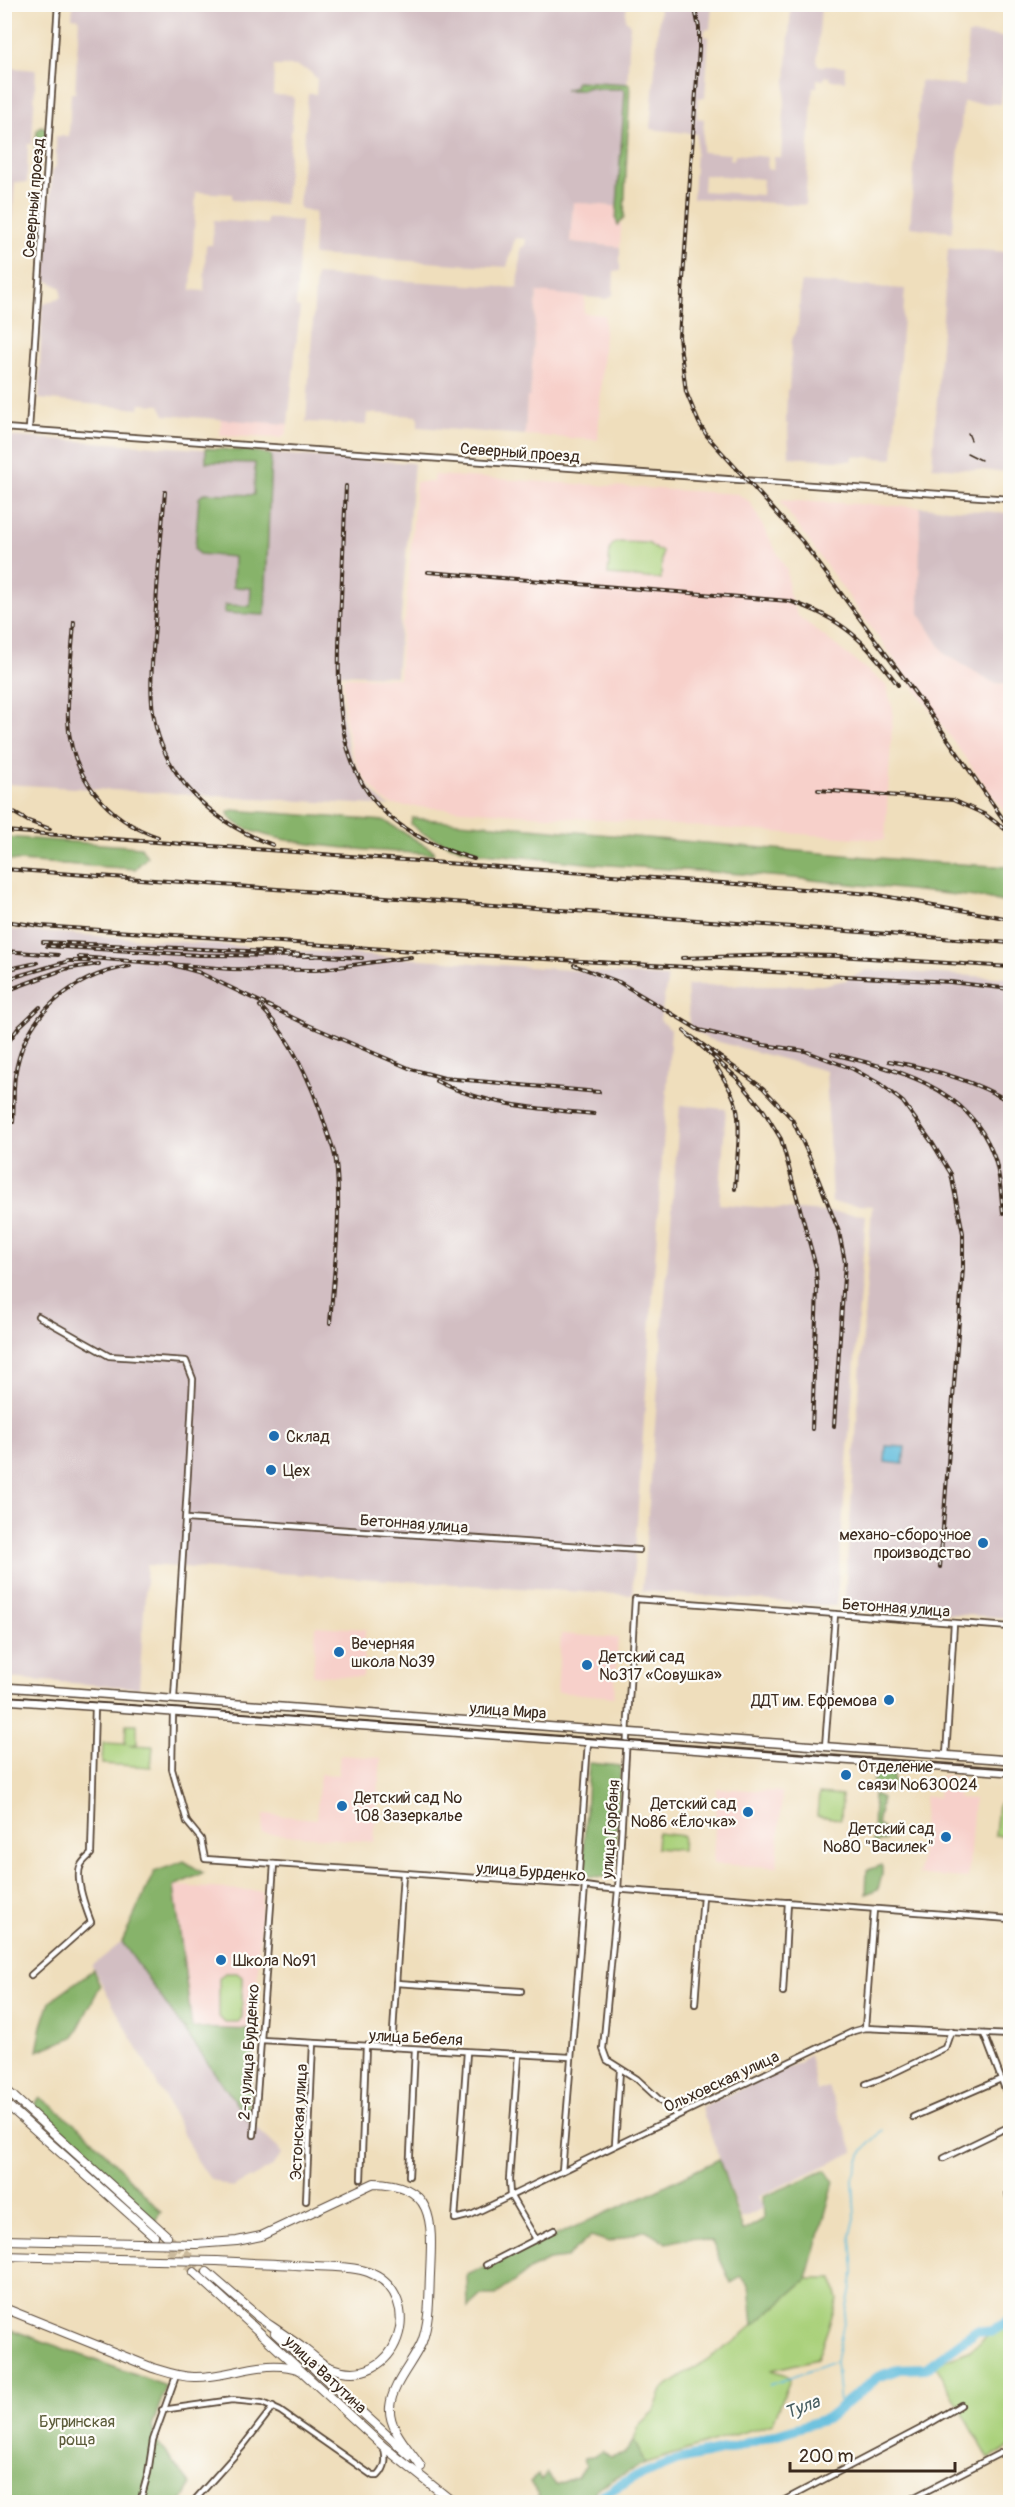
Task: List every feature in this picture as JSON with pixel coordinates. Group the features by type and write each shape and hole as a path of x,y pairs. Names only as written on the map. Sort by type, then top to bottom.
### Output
{"main road":[{"path":"4,2088 167,2236"},
{"path":"4,2102 154,2236"},
{"path":"4,2240 196,2244 237,2241 261,2236 374,2183 393,2184 410,2190 420,2198 427,2209 431,2234 428,2320 415,2358 394,2394 390,2416 393,2427 421,2467"},
{"path":"4,2256 217,2261 340,2268 368,2272 380,2279 391,2291 401,2315 401,2331 394,2349 384,2361 363,2371 343,2371 324,2364 258,2317"},
{"name":"улица Ватутина","path":"194,2272 384,2447 453,2502"},
{"name":"улица Ватутина","path":"207,2272 421,2467 443,2493"},
{"path":"4,2308 176,2376 196,2378 271,2365 290,2367 307,2374"}],"street":[{"name":"Северный проезд","path":"29,429 58,4"},
{"name":"Северный проезд","path":"4,428 1011,499"},
{"path":"38,1316 108,1356 186,1361 193,1379 187,1519 181,1564 173,1712"},
{"name":"Бетонная улица","path":"187,1519 639,1550"},
{"name":"Бетонная улица","path":"635,1599 1011,1627"},
{"name":"улица Горбаня","path":"620,2070 607,2060 603,2049 618,1890 635,1599"},
{"path":"825,1747 835,1614"},
{"path":"945,1755 954,1623"},
{"name":"улица Мира","path":"4,1687 1011,1760"},
{"path":"31,1975 91,1922 85,1907 79,1878 80,1866 91,1854 96,1694"},
{"name":"улица Мира","path":"4,1700 1011,1772"},
{"name":"улица Бурденко","path":"173,1712 172,1769 188,1822 201,1839 204,1859 1011,1918"},
{"name":"улица Горбаня","path":"578,1885 588,1742"},
{"name":"2-я улица Бурденко","path":"254,2135 274,1864"},
{"path":"392,2048 403,1874"},
{"name":"улица Горбаня","path":"562,2171 585,1886"},
{"path":"695,2004 703,1896"},
{"path":"783,1992 788,1902"},
{"path":"865,2028 874,1909"},
{"path":"396,1983 521,1991"},
{"name":"Ольховская улица","path":"467,2052 455,2219 471,2215 676,2115 865,2028 1011,2035"},
{"path":"866,2084 945,2048 951,2031"},
{"path":"984,2034 1011,2102"},
{"name":"улица Бебеля","path":"261,2040 570,2057"},
{"name":"Эстонская улица","path":"306,2202 313,2043"},
{"path":"361,2179 366,2046"},
{"path":"409,2175 415,2049"},
{"path":"518,2055 508,2180 510,2194 536,2239"},
{"path":"615,2145 620,2070 637,2079 676,2115"},
{"path":"913,2117 1001,2079"},
{"path":"944,2158 1011,2127"},
{"path":"1011,2188 1008,2193 1011,2204"},
{"path":"486,2265 554,2230"},
{"path":"140,2502 148,2473 153,2440 176,2376"},
{"path":"162,2410 232,2400 250,2401 273,2407 373,2476 378,2476 384,2469 386,2458 384,2447"},
{"path":"781,2502 921,2428 961,2404"},
{"path":"193,2502 243,2446 273,2407"},
{"path":"904,2502 1011,2448"}],"shaded area":[{"path":"73,5 627,5 625,19 630,25 622,207 573,202 570,242 620,247 620,271 614,271 613,295 606,299 537,292 530,397 527,397 525,435 418,427 418,416 367,413 366,425 306,422 316,275 518,288 521,247 525,247 526,239 515,238 507,267 313,255 315,212 299,208 308,94 316,94 317,79 309,71 296,66 274,66 273,95 291,96 294,99 285,204 232,200 232,194 196,192 191,290 206,291 204,290 206,245 212,245 214,220 267,224 267,218 301,221 296,307 300,308 288,424 165,415 160,405 140,404 139,409 39,399 42,305 61,297 61,288 45,279 52,172 56,166 56,136 69,136 71,93 75,93 79,18 72,17"},
{"path":"672,5 712,5 710,29 705,29 704,36 709,37 705,98 698,98 697,118 704,119 702,152 730,154 730,160 734,160 735,154 768,157 767,169 773,170 774,157 781,157 791,5 821,5 817,63 819,66 845,66 845,81 830,80 830,77 825,76 824,80 817,79 817,87 813,87 805,205 693,198 697,134 650,129 660,6","holes":["704,175 763,179 762,195 703,191"]},
{"path":"968,34 1010,37 1010,86 1003,85 1001,104 963,102 952,232 910,227 920,81 964,86"},
{"path":"5,67 36,70 32,144 28,144 27,183 15,182 5,304"},
{"path":"573,202 622,207 620,247 570,242"},
{"path":"948,248 1010,252 1010,472 932,467"},
{"path":"801,282 905,289 893,459 853,456 852,461 789,457 788,425 786,423 787,390 789,389 792,340 798,325"},
{"path":"537,292 583,295 585,298 584,313 605,315 598,440 525,435 527,397 530,397"},
{"path":"221,418 288,424 286,434 282,438 220,436"},
{"path":"4,436 414,463 396,676 340,674 343,722 349,750 359,774 380,800 390,806 5,784"},
{"path":"434,475 738,494 750,502 787,571 789,593 797,615 886,685 893,710 885,840 393,805 382,799 361,774 352,751 345,722 343,677 399,678 416,482 433,482"},
{"path":"779,500 920,507 919,613 945,654 992,682 1010,686 1010,820"},
{"path":"920,507 1010,513 1010,685 992,682 945,654 919,613"},
{"path":"4,929 668,977 660,1020 671,1030 632,1595 147,1565 139,1688 5,1678"},
{"path":"867,970 1010,978 1010,1618 844,1607 872,1206 832,1203 826,1071 708,1039 689,1028 687,985 822,985 846,980"},
{"path":"680,1105 726,1109 719,1204 866,1215 836,1606 642,1591"},
{"name":"Вечерняя школа №39","path":"316,1626 365,1629 363,1677 313,1675"},
{"name":"Детский сад №317 «Совушка»","path":"561,1634 618,1638 614,1697 557,1692"},
{"path":"340,1755 381,1758 374,1842 262,1833 264,1814 316,1819 320,1774 338,1775"},
{"name":"Детский сад №80 \"Василек\"","path":"940,1776 959,1777 958,1798 974,1799 968,1878 919,1875 925,1796 938,1797"},
{"path":"717,1788 782,1792 777,1867 713,1864"},
{"name":"Школа №91","path":"174,1886 262,1891 255,2030 192,2028"},
{"path":"122,1942 248,2120 283,2153 271,2167 232,2188 210,2179 195,2157 92,1966"},
{"path":"809,2054 817,2091 828,2087 854,2152 758,2197 763,2208 741,2219 701,2107 800,2062"}],"green space":[{"path":"576,81 630,84 624,217 618,225 616,220 625,92 624,89 589,87 581,90 564,90 575,87"},
{"path":"41,126 48,129 47,148 39,152 35,150 37,130"},
{"path":"206,448 271,455 265,615 224,613 225,605 250,606 251,588 233,587 234,557 199,554 195,549 199,498 204,493 254,495 255,463 206,462"},
{"path":"619,542 648,543 662,551 661,579 608,575 610,549 613,544"},
{"path":"232,810 385,821 434,851 434,854 322,846 289,840 260,833 239,824 228,813"},
{"path":"412,818 926,862 1010,867 1010,904 986,898 783,877 595,864 483,853 452,846 422,833 411,824"},
{"path":"5,837 141,847 147,857 135,869 5,860"},
{"path":"126,1724 137,1724 137,1744 128,1745 153,1746 151,1767 102,1764 103,1743 125,1744"},
{"path":"589,1763 621,1766 613,1878 582,1875"},
{"path":"893,1770 895,1785 892,1790 873,1785 873,1778 882,1771"},
{"path":"819,1794 842,1796 841,1819 817,1816"},
{"path":"874,1794 882,1798 877,1825 885,1830 886,1840 873,1844"},
{"path":"998,1804 1010,1805 1009,1837 995,1835"},
{"path":"657,1833 683,1836 682,1850 656,1848"},
{"path":"184,1861 203,1873 174,1886 192,2028 255,2030 248,2120 122,1942 154,1872"},
{"path":"882,1865 878,1889 866,1894 867,1870"},
{"path":"93,1970 100,1986 74,2037 37,2051 50,2001"},
{"path":"225,1973 237,1973 242,1977 242,2017 238,2023 225,2023 219,2017 219,1978"},
{"path":"40,2097 86,2132 161,2212 155,2221 32,2108"},
{"path":"719,2159 743,2231 764,2219 763,2197 826,2170 834,2182 807,2279 753,2326 749,2285 741,2277 731,2283 712,2242 692,2237 667,2243 646,2230 609,2242 591,2236 566,2258 549,2260 531,2269 496,2295 482,2295 468,2308 467,2275 646,2195"},
{"path":"807,2279 833,2279 838,2300 817,2359 772,2370 786,2375 790,2380 773,2423 645,2463 634,2441 639,2425 654,2411 662,2390 736,2340"},
{"path":"1010,2316 1010,2447 989,2459 935,2364 969,2351"},
{"name":"Бугринская роща","path":"4,2327 166,2386 152,2427 156,2441 191,2485 181,2502 5,2502"},
{"path":"634,2441 645,2463 597,2488 591,2498 582,2502 531,2502 539,2496 530,2482 538,2475 541,2480 547,2473 556,2485 576,2477 586,2466 584,2458 593,2457 602,2451 611,2457 625,2453"}],"water":[{"path":"886,1446 905,1447 903,1464 885,1462"}],"waterway":[{"path":"826,2419 840,2404 836,2361 854,2272 851,2235 855,2218 853,2179 863,2150 883,2130"},
{"name":"Тула","path":"590,2502 629,2480 678,2460 728,2449 826,2419 878,2377 899,2369 926,2368 977,2330 991,2332 1010,2320"},
{"path":"770,2385 834,2362"}],"tunnel":[{"path":"167,2236 207,2272"},
{"path":"160,2241 194,2272"}],"tram line":[{"path":"968,433 971,440"},
{"path":"967,453 981,460"},
{"path":"4,1696 1010,1769"}],"railway":[{"path":"694,4 699,28 699,49 679,337 686,392 707,436 802,541 929,712 1010,829"},
{"path":"346,486 339,665 340,705 345,740 356,772 373,799 397,823 431,843 474,859"},
{"path":"165,492 151,680 153,712 158,736 179,777 194,795 231,825 273,845"},
{"path":"428,572 789,601 823,615 851,633 875,656 898,685"},
{"path":"74,622 68,720 70,740 76,759 84,777 108,807 123,819 158,837"},
{"path":"818,790 953,800 986,815 1006,830"},
{"path":"4,807 28,821 50,829"},
{"path":"4,831 873,894 1010,919"},
{"path":"4,869 1010,943"},
{"path":"4,921 41,926 458,954 950,982 1010,989"},
{"path":"43,942 314,956 199,955 47,946"},
{"path":"4,951 58,955"},
{"path":"306,955 362,958"},
{"path":"682,958 838,956 1010,967"},
{"path":"79,957 230,969 316,970 411,957"},
{"path":"4,980 69,961 89,961"},
{"path":"4,970 37,963"},
{"path":"4,995 11,989 65,969 99,964"},
{"path":"169,964 198,972 306,1024 411,1069 444,1078 599,1092"},
{"path":"574,965 619,982 699,1030 764,1045 805,1051 853,1069 880,1084 903,1102 933,1144 951,1174 963,1233 963,1268 940,1567"},
{"path":"13,1122 14,1082 20,1054 40,1017 70,989 109,971 130,966"},
{"path":"260,1006 272,1019 301,1064 335,1154 338,1222 330,1323"},
{"path":"4,1048 19,1027 40,1007"},
{"path":"812,1429 816,1267 781,1139 764,1111 737,1078 684,1031 763,1088 792,1119 839,1232 845,1262 834,1426"},
{"path":"832,1054 904,1074 947,1096 966,1112 981,1131 993,1154 999,1176 1003,1213"},
{"path":"889,1061 951,1076 1010,1102"},
{"path":"714,1063 732,1094 738,1114 739,1135 735,1189"},
{"path":"436,1081 473,1096 493,1101 533,1108 594,1114"}],"place":[{"name":"Склад","path":"274,1436"},
{"name":"Цех","path":"271,1470"},
{"name":"механо-сборочное производство","path":"983,1543"},
{"name":"Вечерняя школа №39","path":"339,1652"},
{"name":"Детский сад №317 «Совушка»","path":"587,1665"},
{"name":"ДДТ им. Ефремова","path":"889,1700"},
{"name":"Отделение связи №630024","path":"846,1775"},
{"name":"Детский сад № 108 Зазеркалье","path":"342,1806"},
{"name":"Детский сад №86 «Ёлочка»","path":"748,1812"},
{"name":"Детский сад №80 \"Василек\"","path":"946,1837"},
{"name":"Школа №91","path":"221,1960"}]}
